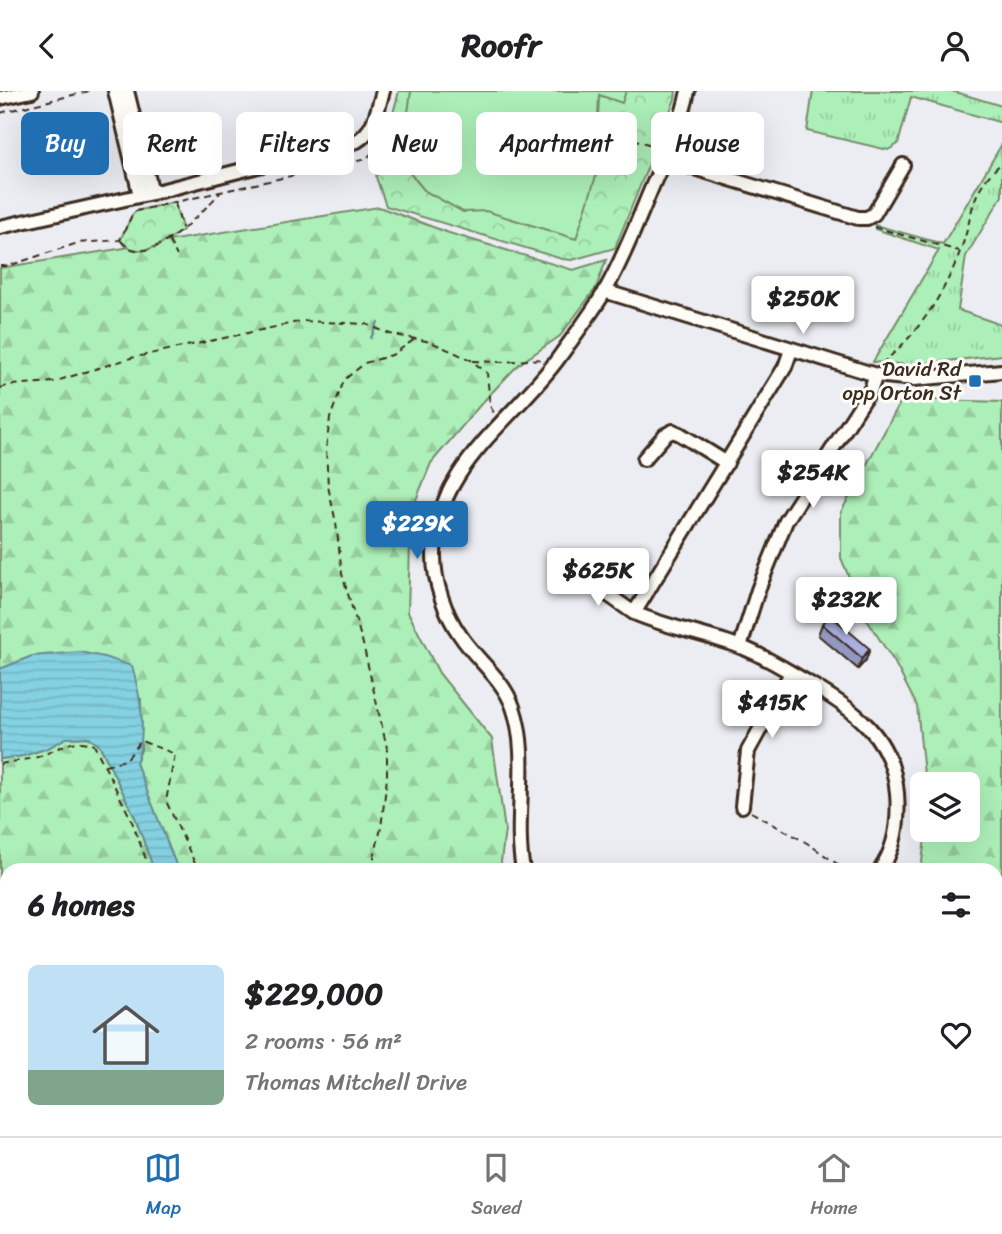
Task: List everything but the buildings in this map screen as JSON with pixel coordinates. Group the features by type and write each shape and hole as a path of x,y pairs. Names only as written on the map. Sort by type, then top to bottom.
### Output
{"street":[{"path":"0,98 32,91"},
{"path":"115,91 146,194"},
{"path":"127,91 146,194"},
{"path":"0,227 146,194 357,141 373,127 383,91"},
{"path":"681,112 688,91"},
{"path":"717,175 858,218 867,218 874,214 903,165"},
{"path":"523,863 520,734 513,706 501,683 459,635 445,606 434,557 441,509 454,479 475,449 533,392 604,291 656,175"},
{"path":"604,291 791,350 914,379 1002,371"},
{"path":"634,613 785,367 791,350"},
{"path":"740,647 786,521 881,372"},
{"path":"644,459 665,435 673,431 727,463"},
{"path":"585,575 634,613 655,622 740,647 846,706 869,726 886,751 895,777 898,823 883,863"},
{"path":"742,806 748,751 791,673"}],"path":[{"path":"0,113 89,91"},
{"path":"120,240 136,211 368,157"},
{"path":"881,372 879,366 909,338 940,297 960,252 973,199 986,176 1002,163"},
{"path":"120,240 125,246 135,250 154,248 183,230 221,192"},
{"path":"174,202 183,230"},
{"path":"867,218 875,227 960,252"},
{"path":"0,266 8,266 78,243 120,240"},
{"path":"168,240 177,256"},
{"path":"0,388 53,382 131,358 303,321 366,324 390,334 430,342 471,360 487,373 490,406 500,422"},
{"path":"373,863 381,828 387,779 387,748 366,656 342,574 328,486 326,448 330,418 344,380 365,363 392,355 415,339"},
{"path":"471,360 500,362 559,357"},
{"path":"0,764 37,757 70,742 86,741 94,745 131,819 147,863"},
{"path":"104,765 126,760 141,741 174,754 166,801 195,863"},
{"path":"742,806 807,843 836,863"}],"green space":[{"path":"399,91 676,91 670,112 651,112 651,159 615,248 572,260 386,206 377,175 462,175 462,112 393,112"},
{"path":"411,91 626,91 622,103 599,95 598,112 476,112 476,175 596,175 576,239 486,211 463,212 425,191 412,175 462,175 462,112 408,112"},
{"path":"813,91 952,91 1002,106 1002,123 911,97 898,144 888,150 807,131"},
{"path":"1002,144 1002,196 966,256 958,310 1002,325 1002,355 910,365 873,362 939,250 875,229 875,225 943,244"},
{"path":"174,202 183,230 159,245 143,250 135,250 120,240 136,211"},
{"path":"379,207 449,233 573,270 606,260 596,288 560,336 518,365 431,463 411,512 408,612 439,673 492,739 505,830 501,863 175,863 136,763 141,750 141,699 32,656 0,669 0,268"},
{"path":"902,399 1002,402 1002,863 922,863 924,842 980,842 980,772 924,772 917,706 895,663 867,620 841,558 841,512"},
{"path":"88,737 100,746 135,817 151,863 0,863 0,759 23,756 48,748 66,738"}],"water":[{"path":"80,652 132,666 142,727 136,763 175,863 151,863 135,817 100,746 88,737 66,738 48,748 23,756 0,759 0,669 32,656"}],"waterway":[{"path":"371,338 378,322"}],"place":[{"name":"David Rd opp Orton St","path":"975,381"}]}
